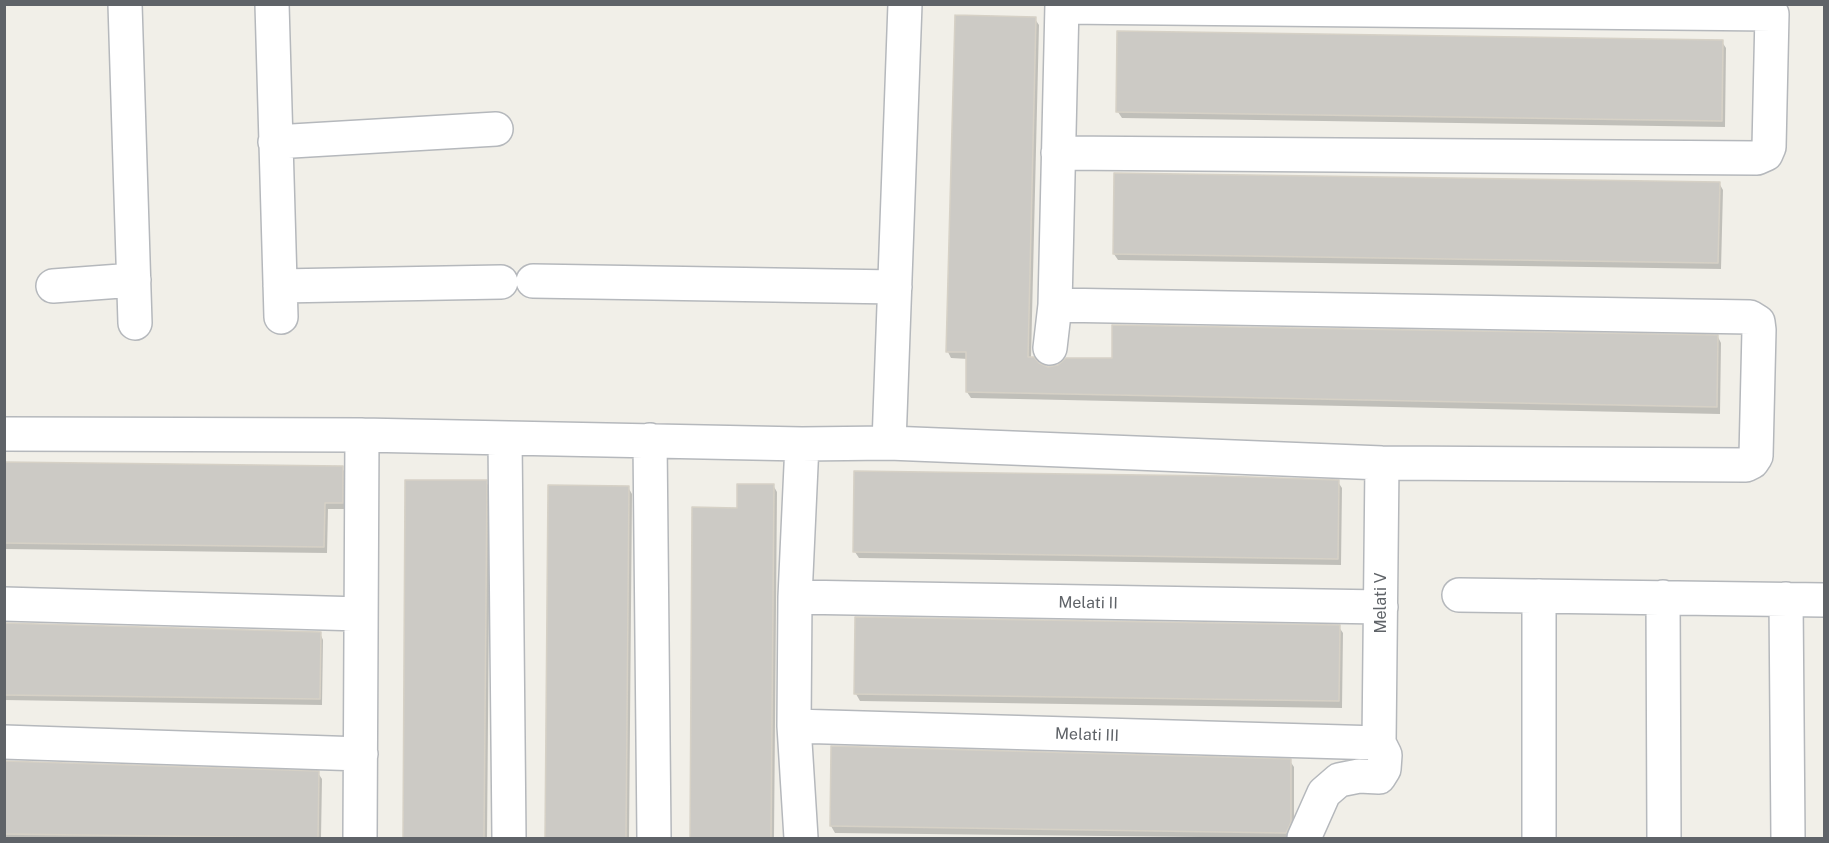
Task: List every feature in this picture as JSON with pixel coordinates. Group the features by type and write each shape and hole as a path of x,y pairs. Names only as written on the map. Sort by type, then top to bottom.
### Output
{"street":[{"path":"125,4 135,323"},
{"path":"272,4 281,302 517,282 895,287"},
{"path":"889,443 904,4"},
{"path":"1050,348 1055,306 1058,153 1062,6 1773,9 1769,147 1766,154 1756,158 1058,153"},
{"path":"275,142 496,129"},
{"path":"53,286 134,280"},
{"path":"4,434 362,435 802,444 889,443 1382,463 1746,465 1756,456 1758,322 1750,317 1055,306"},
{"path":"360,838 362,435"},
{"path":"505,438 509,838"},
{"path":"650,440 654,838"},
{"path":"801,836 794,726 795,597 802,444"},
{"name":"Melati V","path":"1304,838 1324,792 1339,780 1359,776 1379,777 1384,769 1385,755 1379,743 1382,463"},
{"path":"1459,595 1824,600"},
{"path":"1539,596 1539,838"},
{"name":"Melati II","path":"795,597 1334,608 1381,607"},
{"path":"1663,597 1664,838"},
{"path":"1786,599 1788,838"},
{"path":"4,604 361,615"},
{"name":"Melati III","path":"794,726 1379,743"},
{"path":"4,742 361,754"}],"building":[{"path":"955,15 1036,17 1028,357 1034,357 1039,363 1048,367 1058,365 1066,358 1112,358 1112,325 1718,335 1717,407 966,392 966,352 946,352"},
{"path":"1117,31 1723,40 1722,121 1116,112"},
{"path":"1114,173 1720,182 1718,263 1113,254"},
{"path":"4,462 343,466 343,503 325,503 324,547 4,543"},
{"path":"854,471 1339,480 1338,559 853,552"},
{"path":"405,480 487,480 484,838 403,838"},
{"path":"737,484 774,484 771,838 690,838 692,507 737,508"},
{"path":"548,485 629,486 626,838 545,838"},
{"path":"855,617 1340,625 1339,701 854,694"},
{"path":"4,623 321,632 320,699 4,695"},
{"path":"831,746 1291,759 1291,822 1286,833 830,826"},
{"path":"4,761 319,771 318,838 4,834"}]}
